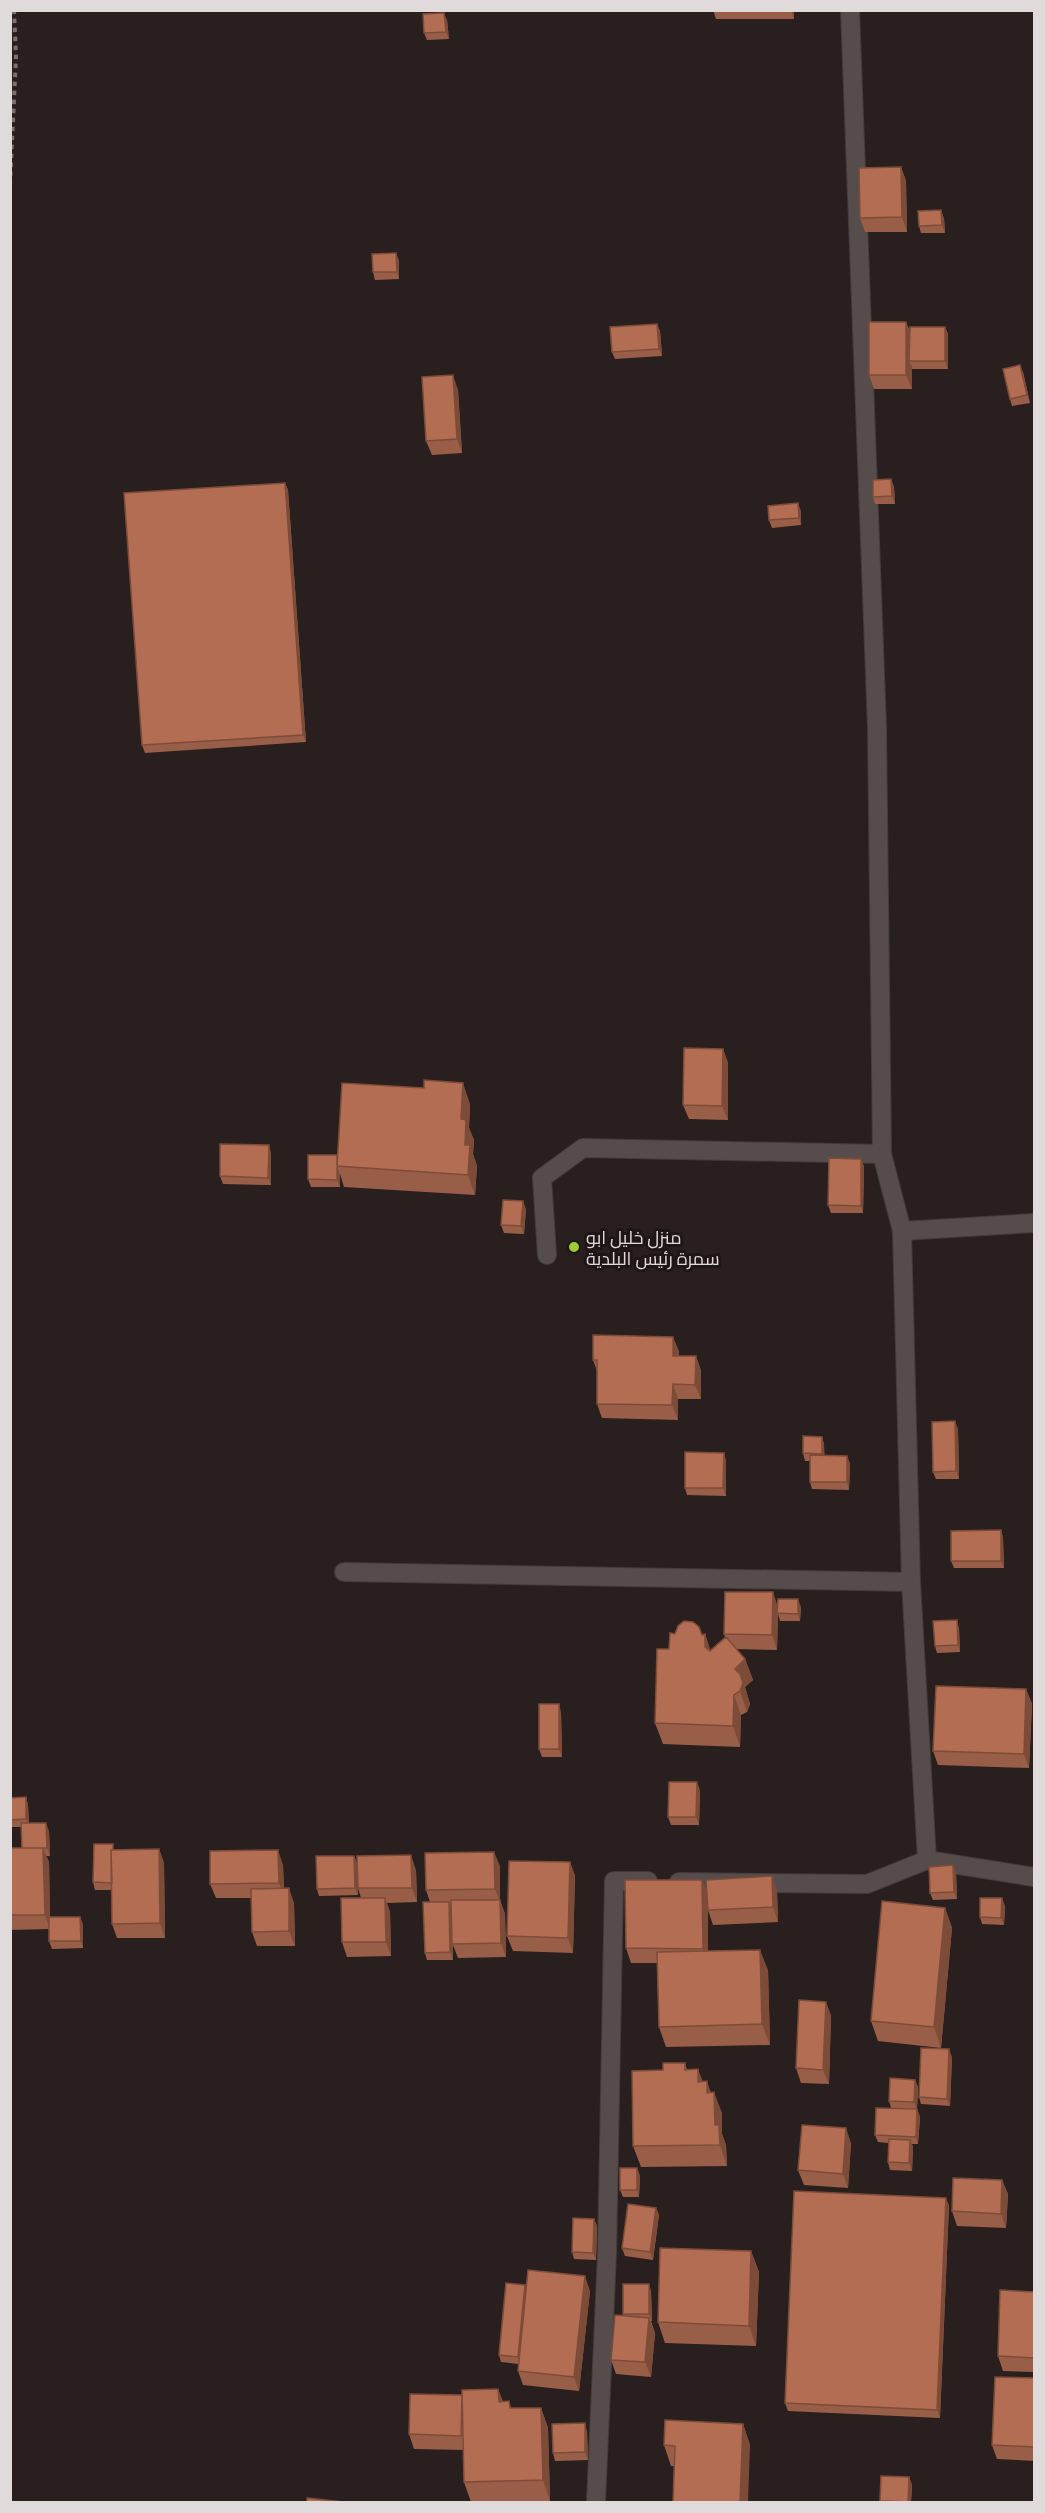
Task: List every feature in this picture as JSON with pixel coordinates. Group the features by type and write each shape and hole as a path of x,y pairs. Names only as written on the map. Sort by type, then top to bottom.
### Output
{"street":[{"path":"850,10 878,727 882,1154 902,1231 911,1582 927,1860"},
{"path":"547,1255 542,1178 583,1148 882,1154"},
{"path":"902,1231 1035,1223"},
{"path":"344,1572 911,1582"},
{"path":"596,2502 607,2253 614,1881 867,1884 927,1860 1035,1877"}],"path":[{"path":"10,185 16,57 14,10"}],"building":[{"path":"444,13 446,32 424,33 423,14"},
{"path":"901,167 902,217 860,218 859,168"},
{"path":"941,210 942,225 919,226 918,211"},
{"path":"396,253 397,272 373,272 372,254"},
{"path":"869,322 906,322 906,375 869,375"},
{"path":"657,324 659,349 612,352 610,327"},
{"path":"910,327 945,327 945,361 909,361"},
{"path":"1020,365 1027,395 1010,399 1003,369"},
{"path":"453,375 457,439 426,441 422,377"},
{"path":"891,479 892,496 873,497 873,480"},
{"path":"285,483 303,735 142,745 124,493"},
{"path":"798,503 799,518 769,520 768,506"},
{"path":"684,1048 723,1049 722,1106 683,1105"},
{"path":"424,1080 463,1083 461,1119 466,1120 465,1145 470,1145 468,1175 337,1166 342,1083 424,1088"},
{"path":"220,1144 269,1145 268,1178 220,1176"},
{"path":"308,1155 337,1155 337,1180 308,1179"},
{"path":"829,1158 861,1159 861,1206 828,1205"},
{"path":"503,1200 523,1201 521,1226 501,1225"},
{"path":"593,1335 673,1337 673,1356 696,1356 695,1385 673,1384 672,1405 597,1404 597,1360 593,1360"},
{"path":"955,1421 956,1471 933,1472 932,1422"},
{"path":"803,1436 822,1437 822,1454 803,1453"},
{"path":"685,1452 724,1453 723,1488 685,1488"},
{"path":"810,1455 847,1456 847,1482 810,1482"},
{"path":"1001,1530 1001,1561 951,1561 951,1531"},
{"path":"725,1592 773,1592 772,1635 724,1634"},
{"path":"778,1599 798,1599 798,1614 777,1613"},
{"path":"957,1620 958,1645 935,1646 933,1621"},
{"path":"684,1621 693,1622 699,1627 702,1635 705,1634 705,1647 710,1651 726,1637 745,1659 735,1669 740,1674 743,1683 740,1691 734,1695 733,1726 655,1723 657,1649 669,1649 670,1633 675,1634 678,1626"},
{"path":"936,1686 1026,1689 1024,1754 933,1751"},
{"path":"539,1704 559,1704 559,1749 539,1749"},
{"path":"669,1782 697,1782 696,1817 668,1817"},
{"path":"26,1797 26,1819 10,1820 10,1798"},
{"path":"21,1823 46,1823 47,1848 22,1848"},
{"path":"94,1844 113,1844 113,1850 111,1850 112,1883 93,1882"},
{"path":"10,1848 43,1848 45,1915 10,1915"},
{"path":"159,1849 160,1923 112,1924 111,1850"},
{"path":"278,1850 279,1883 210,1884 210,1851"},
{"path":"494,1852 495,1889 426,1890 425,1853"},
{"path":"411,1855 412,1888 358,1888 357,1856"},
{"path":"316,1856 354,1856 355,1888 317,1889"},
{"path":"509,1861 570,1862 568,1938 507,1936"},
{"path":"953,1865 954,1892 930,1893 929,1867"},
{"path":"772,1876 773,1907 708,1910 706,1880"},
{"path":"625,1880 702,1880 703,1949 626,1948"},
{"path":"289,1888 289,1931 252,1932 251,1889"},
{"path":"341,1898 385,1898 386,1942 342,1942"},
{"path":"980,1898 1002,1898 1001,1918 980,1917"},
{"path":"451,1900 500,1900 501,1943 452,1944"},
{"path":"882,1901 945,1908 934,2027 871,2021"},
{"path":"423,1902 449,1902 450,1952 425,1953"},
{"path":"49,1917 80,1917 81,1941 49,1941"},
{"path":"760,1950 762,2024 659,2027 657,1952"},
{"path":"799,2000 826,2002 823,2070 796,2068"},
{"path":"921,2048 949,2049 947,2099 919,2097"},
{"path":"663,2063 685,2063 685,2070 698,2069 698,2082 707,2081 707,2093 714,2092 715,2125 719,2125 720,2145 633,2146 632,2071 663,2070"},
{"path":"890,2078 915,2080 914,2102 889,2101"},
{"path":"876,2108 917,2109 916,2137 875,2135"},
{"path":"802,2125 846,2128 843,2174 798,2170"},
{"path":"889,2139 910,2140 909,2163 888,2162"},
{"path":"620,2168 637,2168 637,2190 620,2190"},
{"path":"953,2178 1002,2180 1001,2214 952,2211"},
{"path":"794,2191 946,2198 937,2410 785,2403"},
{"path":"628,2204 656,2208 650,2252 622,2248"},
{"path":"573,2218 594,2219 593,2253 572,2252"},
{"path":"660,2248 751,2251 749,2326 658,2322"},
{"path":"528,2270 585,2276 574,2377 518,2371"},
{"path":"506,2283 525,2285 518,2357 499,2355"},
{"path":"623,2284 649,2284 649,2314 623,2314"},
{"path":"1000,2290 1035,2292 1035,2358 998,2356"},
{"path":"615,2315 649,2318 645,2362 611,2360"},
{"path":"995,2377 1035,2378 1035,2447 992,2445"},
{"path":"498,2389 499,2402 509,2401 510,2408 541,2408 543,2480 464,2482 462,2390"},
{"path":"410,2394 462,2395 461,2436 409,2434"},
{"path":"665,2420 743,2424 740,2502 673,2502 675,2446 664,2445"},
{"path":"585,2423 585,2452 553,2453 552,2424"},
{"path":"881,2476 909,2477 908,2502 880,2501"},
{"path":"307,2498 344,2502 307,2502"}],"place":[{"name":"منزل خليل ابو سمرة رئيس البلدية","path":"574,1247"}]}
